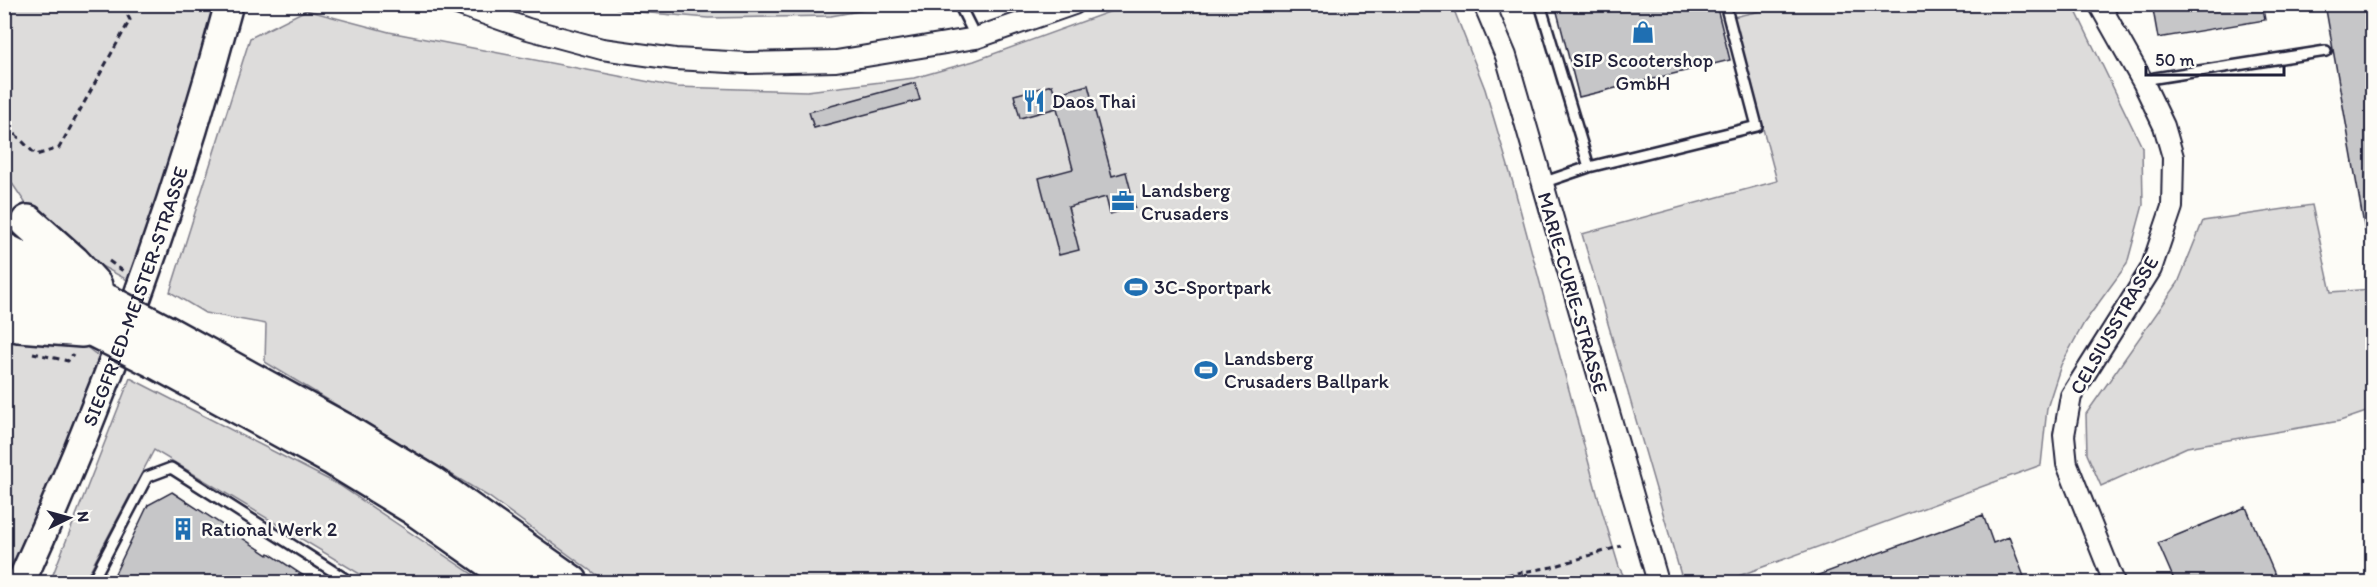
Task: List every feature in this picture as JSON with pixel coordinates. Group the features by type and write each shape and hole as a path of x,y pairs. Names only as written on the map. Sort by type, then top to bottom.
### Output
{"highway":[{"path":"28,222 73,262 94,329"},
{"path":"4,250 94,329"},
{"path":"4,285 94,329"},
{"path":"4,322 19,325 94,329 160,346 337,427 431,483 571,582"},
{"path":"160,346 332,458 414,508 519,582"}],"street":[{"name":"SIEGFRIED-MEISTER-STRASSE","path":"21,582 61,495 111,373 144,283 193,133 229,4"},
{"path":"457,4 528,29 602,49 675,59 747,63 836,61 976,38 1074,4"},
{"name":"MARIE-CURIE-STRASSE","path":"1484,4 1506,56 1658,582"},
{"name":"CELSIUSSTRASSE","path":"2099,4 2143,82 2164,126 2173,157 2172,207 2151,269 2072,396 2064,435 2067,464 2114,582"}],"lane":[{"path":"959,4 976,38"},
{"path":"1540,4 1589,168"},
{"path":"1542,183 1589,168 1757,126 1725,4"},
{"path":"2143,82 2155,78 2326,51"},
{"path":"92,582 147,477 171,468 350,582"}],"path":[{"path":"4,116 16,135 36,155 59,148 130,20 122,4"},
{"path":"107,260 125,273"},
{"path":"26,352 68,362 94,329"},
{"path":"1465,582 1552,567 1622,546"}],"shaded area":[{"path":"4,5 213,5 214,11 131,282 79,254 30,210 5,173"},
{"path":"607,5 893,5 831,16 708,18 627,11"},
{"path":"1128,5 1452,5 1485,89 1513,183 1598,497 1619,567 1627,582 606,582 489,497 265,362 266,324 205,313 170,292 250,38 306,10 389,32 676,87 807,91 914,78 974,61"},
{"path":"1787,5 2073,5 2142,147 2143,205 2127,264 2084,323 2061,365 2047,408 2041,465 1722,582 1683,582 1582,234 1777,181 1733,17"},
{"path":"2312,205 2331,292 2372,289 2372,410 2340,421 2187,447 2101,486 2087,454 2086,414 2178,283 2203,221"},
{"path":"5,331 79,341 103,360 5,582"},
{"path":"130,378 339,485 484,582 373,582 154,450 84,582 50,582"}],"building":[{"name":"SIP Scootershop GmbH","path":"1555,4 1716,4 1730,60 1579,97"},
{"path":"2152,4 2262,4 2265,20 2158,38"},
{"path":"2325,4 2373,4 2373,231 2365,231"},
{"path":"915,83 920,100 814,128 809,112"},
{"path":"1052,85 1055,94 1088,85 1112,176 1126,172 1135,207 1110,214 1106,197 1068,207 1079,250 1059,255 1039,178 1073,169 1057,108 1020,118 1014,95"},
{"name":"Rational Werk 2","path":"172,492 313,582 111,582 148,505"},
{"path":"2246,507 2278,582 2175,582 2158,543"},
{"path":"1983,515 1993,543 2009,537 2026,582 1802,582 1802,581"}],"place":[{"name":"SIP Scootershop GmbH","path":"1643,32"},
{"name":"Daos Thai","path":"1034,101"},
{"name":"Landsberg Crusaders","path":"1123,201"},
{"name":"3C-Sportpark","path":"1136,287"},
{"name":"Landsberg Crusaders Ballpark","path":"1206,370"},
{"name":"Rational Werk 2","path":"183,529"}]}
